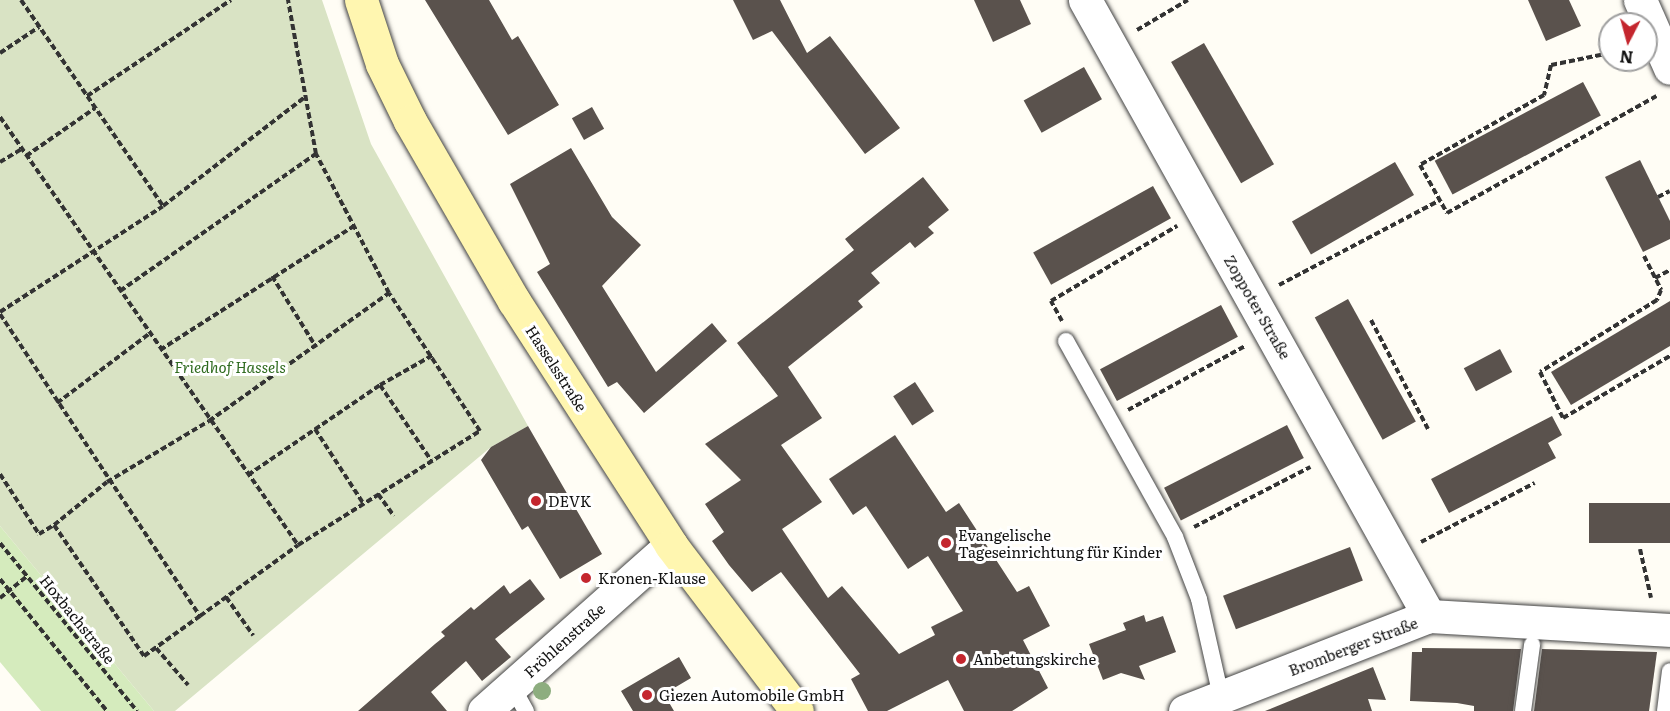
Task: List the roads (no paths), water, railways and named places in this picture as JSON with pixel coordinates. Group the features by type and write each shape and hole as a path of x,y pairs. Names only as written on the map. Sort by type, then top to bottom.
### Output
{"street":[{"name":"Hasselsstraße","path":"361,0 382,64 415,131 514,301 670,545 797,711"},
{"name":"Zoppoter Straße","path":"1085,0 1340,452 1429,616"},
{"path":"1640,0 1665,81"},
{"name":"Fröhlenstraße","path":"484,711 519,698 670,545"},
{"name":"Bromberger Straße","path":"1185,711 1429,616 1660,628"}],"lane":[{"path":"1066,341 1175,537 1199,599 1221,697"},
{"path":"1523,711 1532,645"},
{"path":"1665,711 1670,671"}],"place":[{"name":"DEVK","path":"536,501"},
{"name":"Evangelische Tageseinrichtung für Kinder","path":"946,543"},
{"name":"Kronen-Klause","path":"586,578"},
{"name":"Anbetungskirche","path":"961,659"},
{"name":"Giezen Automobile GmbH","path":"647,695"}],"park label":[{"name":"Friedhof Hassels","path":"230,367"}]}
